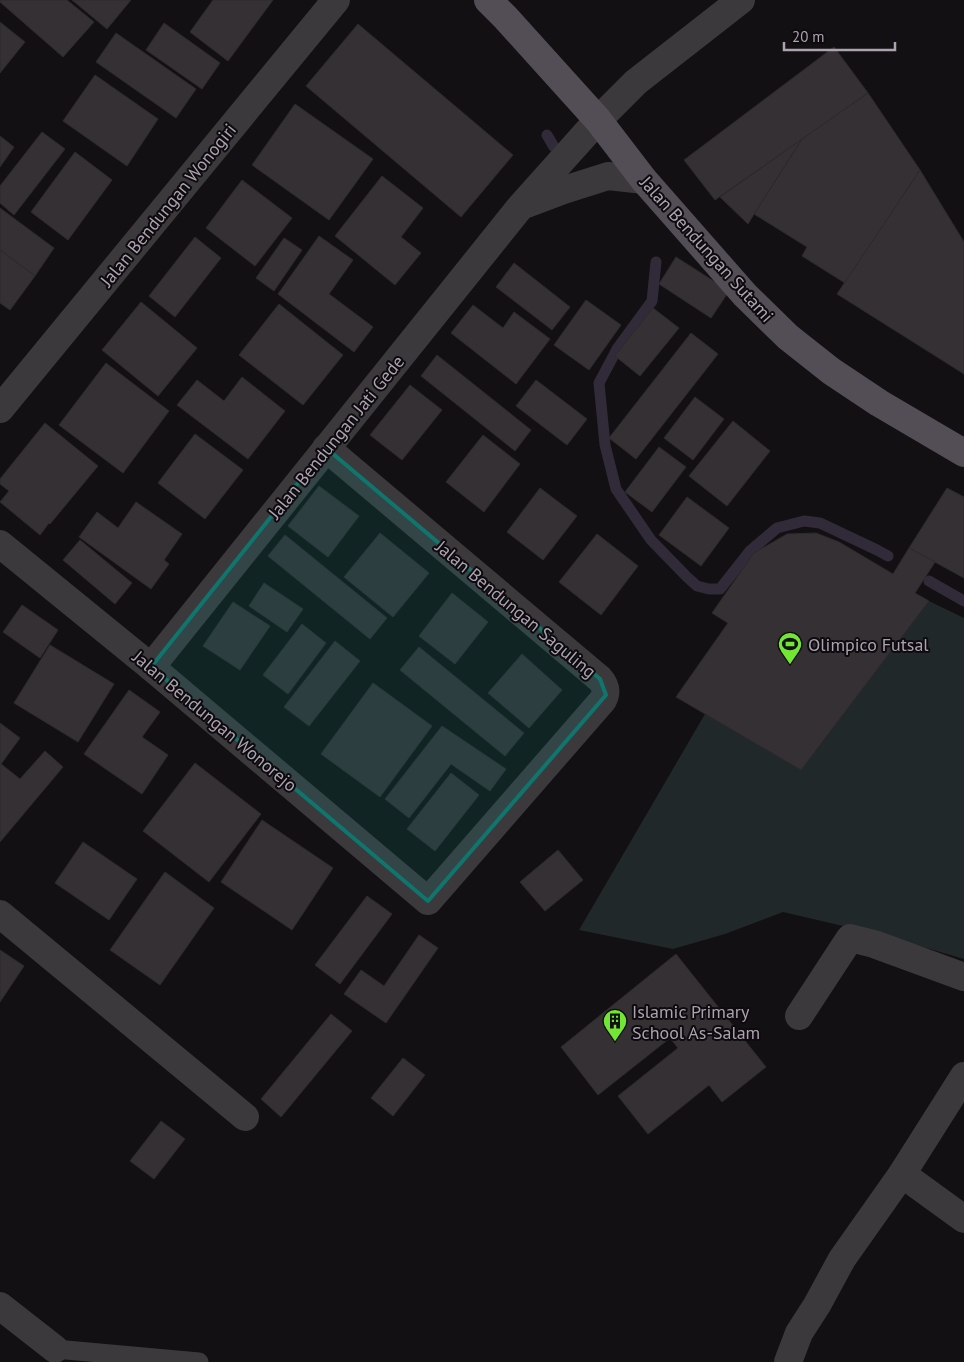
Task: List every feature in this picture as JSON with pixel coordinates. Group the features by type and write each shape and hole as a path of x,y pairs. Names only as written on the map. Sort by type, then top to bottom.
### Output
{"main road":[{"name":"Jalan Bendungan Sutami","path":"488,0 598,120 644,180 745,295 788,337 831,371 879,403 964,454"}],"street":[{"name":"Jalan Bendungan Wonogiri","path":"0,410 336,0"},
{"name":"Jalan Bendungan Jati Gede","path":"151,667 521,206 598,120 636,82 741,0"},
{"path":"521,206 608,176 644,180"},
{"name":"Jalan Bendungan Saguling","path":"326,448 600,679 606,690 603,700 428,901"},
{"name":"Jalan Bendungan Wonorejo","path":"0,544 151,667 428,901"},
{"path":"0,914 245,1117"},
{"path":"799,1016 850,938 874,944 964,977"},
{"path":"788,1362 799,1333 842,1259 902,1174 964,1076"},
{"path":"902,1174 964,1218"},
{"path":"0,1306 55,1349"}],"lane":[{"path":"55,1349 191,1362"}],"highlighted area":[{"path":"326,448 600,679 606,695 428,901 151,667"}],"shaded area":[{"path":"929,601 964,618 964,959 886,936 783,912 725,934 673,949 579,930 705,714 801,770"}],"building":[{"path":"0,0 67,0 94,22 63,57"},
{"path":"72,0 131,0 107,29"},
{"path":"213,0 273,0 228,61 190,32"},
{"path":"0,22 25,42 0,73"},
{"path":"164,23 220,63 202,89 146,50"},
{"path":"358,24 513,155 461,217 306,86"},
{"path":"116,33 196,89 176,118 96,62"},
{"path":"834,47 868,93 715,200 684,160"},
{"path":"95,75 158,119 127,166 63,121"},
{"path":"868,93 920,170 845,283 802,256 807,247 754,214 802,139"},
{"path":"295,104 373,159 329,220 252,165"},
{"path":"42,132 65,149 14,215 0,203 0,186"},
{"path":"0,136 14,147 0,167"},
{"path":"802,139 754,214 748,224 720,197"},
{"path":"75,152 112,180 68,240 31,212"},
{"path":"920,170 964,242 964,374 837,294"},
{"path":"382,176 423,208 401,237 421,253 395,285 335,236"},
{"path":"242,180 292,218 255,266 206,228"},
{"path":"0,208 54,248 35,276 0,250"},
{"path":"319,236 353,260 329,294 373,327 354,352 278,294"},
{"path":"195,237 221,258 175,317 149,296"},
{"path":"284,238 302,250 274,291 256,278"},
{"path":"0,250 35,276 10,310 0,303"},
{"path":"676,257 729,291 711,318 659,284"},
{"path":"514,263 570,307 552,330 496,287"},
{"path":"586,300 621,325 589,370 554,345"},
{"path":"141,302 197,348 158,396 102,350"},
{"path":"279,304 343,355 303,405 239,355"},
{"path":"473,305 503,328 514,312 550,339 516,384 451,333"},
{"path":"653,308 679,328 640,376 615,356"},
{"path":"691,333 718,354 636,459 609,438"},
{"path":"437,355 531,430 515,451 421,376"},
{"path":"106,363 169,411 123,473 59,425"},
{"path":"242,377 285,411 248,459 177,405 197,380 224,401"},
{"path":"536,380 587,419 567,445 516,406"},
{"path":"410,385 442,410 402,460 370,435"},
{"path":"695,397 724,419 693,460 664,438"},
{"path":"733,421 770,451 727,506 689,476"},
{"path":"45,423 98,466 40,535 0,502 9,491 0,484 0,479"},
{"path":"195,434 243,470 205,519 158,483"},
{"path":"483,435 520,464 484,512 446,482"},
{"path":"659,447 686,467 652,512 625,492"},
{"path":"319,486 359,516 328,557 288,526"},
{"path":"540,488 577,516 543,560 507,532"},
{"path":"947,488 964,497 964,578 909,548"},
{"path":"687,497 729,528 701,566 659,535"},
{"path":"136,502 182,534 164,560 169,564 151,589 79,537 97,512 118,528"},
{"path":"380,533 429,573 393,617 344,577"},
{"name":"Olimpico Futsal","path":"816,533 839,542 893,574 909,548 935,562 915,593 929,601 801,770 676,697 728,623 712,613 754,553 787,534"},
{"path":"597,534 638,566 601,615 559,582"},
{"path":"285,535 387,618 370,639 268,556"},
{"path":"80,540 132,583 115,604 63,560"},
{"path":"264,583 303,609 287,632 249,606"},
{"path":"452,593 488,622 455,664 419,636"},
{"path":"233,602 270,626 240,670 203,646"},
{"path":"22,605 58,630 40,658 3,632"},
{"path":"302,624 326,643 288,694 263,675"},
{"path":"335,641 360,661 309,726 284,707"},
{"path":"50,645 114,684 78,742 14,703"},
{"path":"419,647 524,733 505,756 400,670"},
{"path":"522,654 562,690 529,728 488,693"},
{"path":"373,683 432,726 380,797 321,754"},
{"path":"129,690 160,712 142,737 168,755 142,794 84,754"},
{"path":"0,723 20,738 1,764 20,779 45,751 63,767 0,842"},
{"path":"442,726 506,769 490,791 451,764 409,818 385,799"},
{"path":"195,763 261,814 209,882 143,831"},
{"path":"451,773 479,795 435,851 407,829"},
{"path":"262,820 333,868 292,930 221,882"},
{"path":"83,842 137,879 109,920 55,883"},
{"path":"558,850 583,880 545,911 520,882"},
{"path":"165,872 214,908 160,985 110,950"},
{"path":"367,896 392,914 340,984 315,965"},
{"path":"419,935 438,948 386,1023 344,994 361,970 384,986"},
{"path":"0,950 24,966 0,1002"},
{"name":"Islamic Primary School As-Salam","path":"676,954 766,1067 722,1102 709,1085 648,1134 618,1096 678,1048 670,1038 598,1095 561,1047"},
{"path":"331,1014 352,1031 281,1117 261,1099"},
{"path":"403,1058 425,1075 393,1116 371,1098"},
{"path":"161,1121 185,1139 154,1179 130,1161"}],"waterway":[{"path":"547,135 554,147"},
{"path":"656,262 652,301 617,349 599,383 605,445 616,489 651,540 697,586 709,589 720,589 750,551 777,528 804,521 820,523 888,556"},
{"path":"929,581 964,601"}],"place":[{"name":"Olimpico Futsal","path":"790,665"},
{"name":"Islamic Primary School As-Salam","path":"615,1042"}]}
